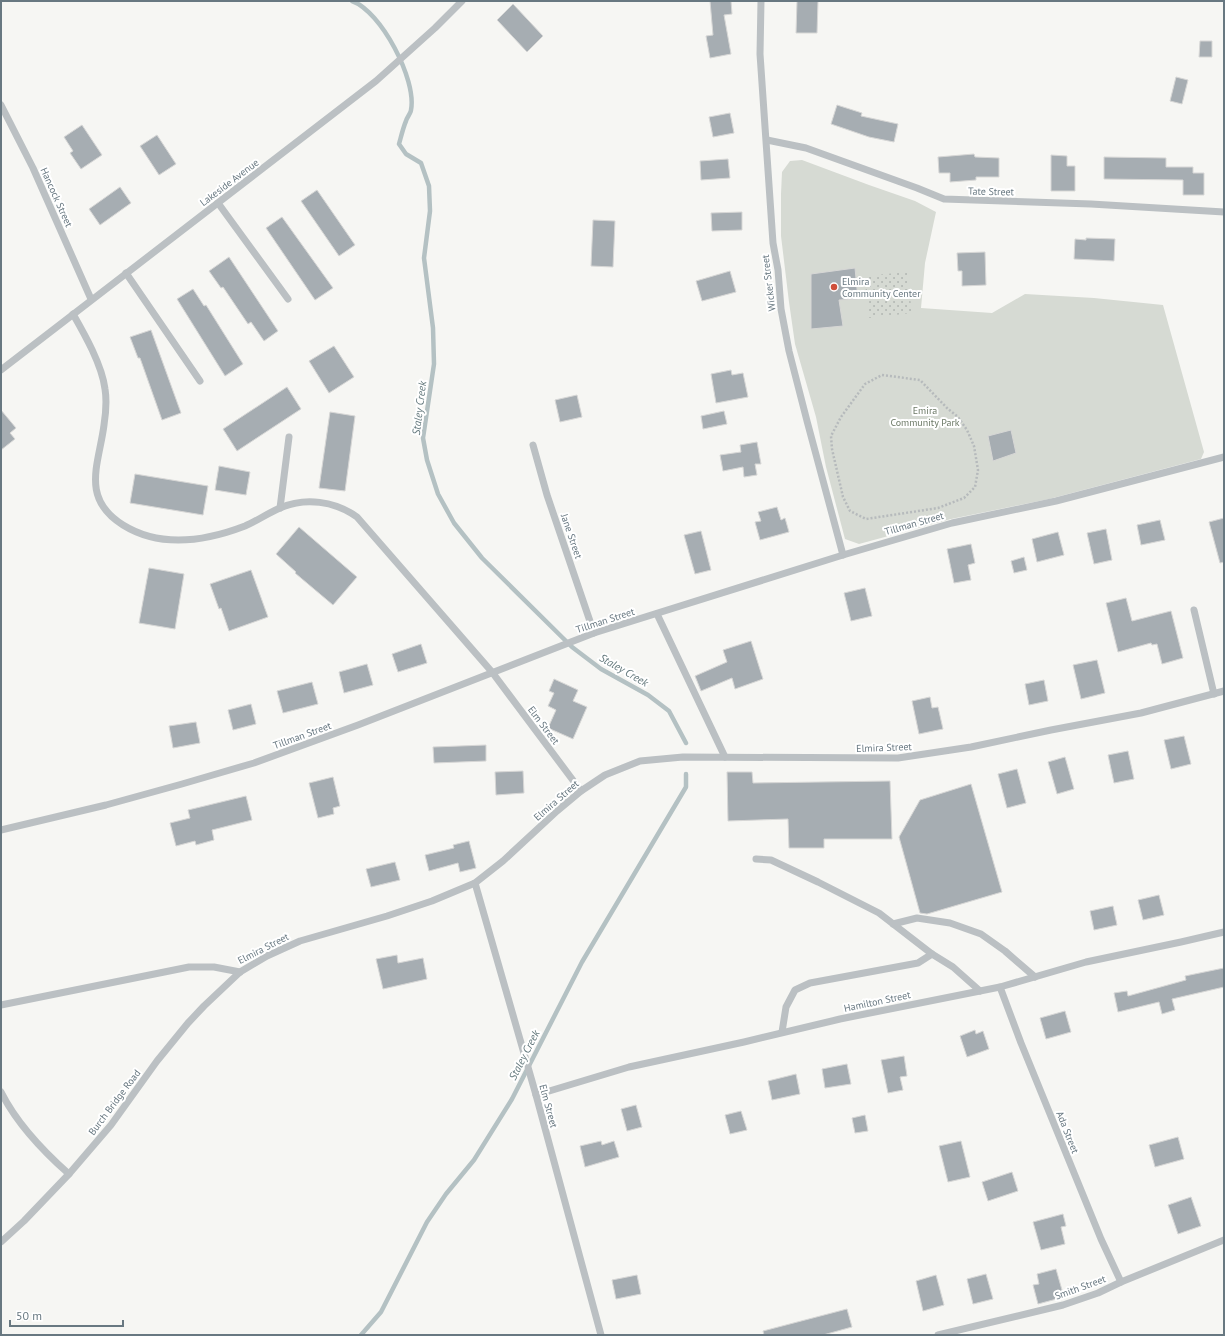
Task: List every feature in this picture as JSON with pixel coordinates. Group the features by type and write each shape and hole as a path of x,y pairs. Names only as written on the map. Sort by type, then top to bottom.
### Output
{"street":[{"name":"Lakeside Avenue","path":"1,370 91,299 376,81 435,28 462,1"},
{"name":"Wicker Street","path":"761,1 760,54 767,140 772,236 778,270 781,309 805,414 843,555"},
{"name":"Hancock Street","path":"1,105 33,168 91,299"},
{"name":"Tate Street","path":"767,140 806,148 944,199 1091,204 1224,212"},
{"path":"218,203 288,299"},
{"path":"126,273 200,381"},
{"name":"Elm Street","path":"73,314 90,346 105,387 107,406 95,473 95,488 97,496 109,515 128,528 148,536 178,541 220,535 246,526 280,508 289,505 318,502 347,509 357,517 492,672 580,791"},
{"path":"280,508 289,438"},
{"name":"Jane Street","path":"533,446 547,495 594,633"},
{"name":"Tillman Street","path":"1,830 106,805 261,760 358,726 594,633 843,555 952,523 1056,501 1224,457"},
{"path":"1194,610 1214,694"},
{"path":"657,614 725,757"},
{"name":"Elmira Street","path":"1,1005 189,967 214,967 240,972 267,956 300,941 417,906 475,882 504,861 580,791 605,775 640,762 683,757 898,758 971,747 1141,713 1224,691"},
{"path":"756,858 771,860 879,913 932,954 953,968 980,991"},
{"name":"Elm Street","path":"475,882 536,1094 601,1335"},
{"path":"893,924 917,918 950,923 981,934 1005,951 1036,977"},
{"name":"Hamilton Street","path":"536,1094 629,1067 840,1019 1000,987 1086,962 1224,932"},
{"path":"782,1032 786,1007 795,990 810,983 918,963 932,954"},
{"name":"Burch Bridge Road","path":"1,1242 24,1221 69,1174 111,1125 157,1061 188,1023 240,972"},
{"name":"Ada Street","path":"1000,987 1021,1043 1098,1231 1121,1282"},
{"path":"1,1092 24,1128 46,1154 69,1174"},
{"name":"Smith Street","path":"938,1335 1063,1305 1098,1293 1121,1282 1224,1240"}],"path":[{"path":"882,375 920,380 943,403 958,417 967,430 974,446 978,470 975,487 964,498 938,508 866,519 850,511 843,497 832,449 831,436 841,417 864,384 882,375"}],"green space":[{"name":"Emira Community Park","path":"802,160 915,201 936,212 925,263 921,308 992,313 1025,294 1094,298 1163,305 1204,452 1201,459 1049,499 951,519 859,544 845,539 826,467 816,417 795,344 781,236 782,172 790,161"},
{"path":"907,272 912,313 869,318 864,276"}],"building":[{"path":"710,1 731,1 732,14 724,15 731,54 710,58 706,36 713,35"},
{"path":"797,1 818,1 817,33 796,33"},
{"path":"513,4 543,36 527,52 497,20"},
{"path":"1200,41 1212,41 1212,57 1199,57"},
{"path":"1176,77 1188,80 1182,104 1170,101"},
{"path":"837,105 862,113 861,116 898,124 894,142 869,137 831,124"},
{"path":"730,113 734,133 713,137 709,117"},
{"path":"82,125 102,155 81,169 70,153 73,151 64,137"},
{"path":"157,135 176,164 159,175 140,146"},
{"path":"974,154 975,157 999,158 999,177 976,177 976,180 950,182 950,173 939,173 938,157"},
{"path":"1051,155 1067,156 1067,166 1075,166 1075,191 1051,191"},
{"path":"1104,157 1166,158 1166,167 1193,167 1193,173 1204,173 1204,195 1183,195 1183,180 1104,179"},
{"path":"728,159 730,178 701,180 700,161"},
{"path":"120,187 131,203 100,225 89,209"},
{"path":"317,190 355,245 339,256 301,201"},
{"path":"742,212 742,230 712,231 711,213"},
{"path":"282,217 333,288 315,300 266,228"},
{"path":"593,220 615,221 613,267 591,266"},
{"path":"1086,238 1115,239 1114,261 1074,259 1075,239 1086,240"},
{"path":"985,252 986,285 962,286 962,271 958,271 957,253"},
{"path":"229,257 278,331 264,341 251,322 248,324 223,287 221,288 209,271"},
{"name":"Elmira Community Center","path":"855,268 858,299 839,300 843,326 811,329 811,274"},
{"path":"730,271 736,292 702,301 696,281"},
{"path":"193,289 204,306 206,305 243,364 225,376 177,299"},
{"path":"151,330 181,413 162,420 140,358 138,358 130,337"},
{"path":"334,346 354,377 329,393 309,361"},
{"path":"731,370 732,375 743,373 748,397 716,403 711,374"},
{"path":"287,387 301,409 237,451 223,429"},
{"path":"577,395 582,417 560,422 555,400"},
{"path":"1,410 16,428 10,433 15,439 1,450"},
{"path":"724,411 727,424 703,429 701,416"},
{"path":"330,412 355,416 345,491 319,488"},
{"path":"1011,430 1016,453 993,461 988,436"},
{"path":"757,442 761,464 755,464 757,475 744,477 743,467 723,471 720,455 741,452 740,445"},
{"path":"219,466 250,472 246,495 215,490"},
{"path":"135,474 208,486 203,515 130,503"},
{"path":"777,507 781,520 785,518 789,532 760,540 755,522 761,521 758,512"},
{"path":"1224,518 1224,562 1220,563 1209,522"},
{"path":"1160,520 1165,540 1141,545 1137,525"},
{"path":"299,527 357,577 333,605 295,573 296,572 276,554"},
{"path":"1106,529 1112,560 1094,564 1087,533"},
{"path":"701,531 711,570 695,574 684,535"},
{"path":"1058,532 1064,555 1037,562 1032,539"},
{"path":"971,544 975,563 968,565 971,580 954,583 947,549"},
{"path":"1024,557 1027,570 1014,573 1011,561"},
{"path":"149,568 184,574 175,629 139,623"},
{"path":"251,570 268,617 229,631 221,608 219,609 210,584"},
{"path":"865,588 872,616 851,621 844,593"},
{"path":"1126,598 1132,621 1171,611 1183,658 1162,664 1157,644 1152,645 1151,643 1118,652 1106,603"},
{"path":"751,641 763,679 735,689 732,678 701,691 695,676 727,662 723,650"},
{"path":"421,644 427,663 398,672 392,654"},
{"path":"1097,660 1105,693 1081,699 1073,665"},
{"path":"367,664 373,685 344,693 339,672"},
{"path":"554,679 578,690 573,701 587,707 573,739 548,728 556,710 548,706 554,693 549,691"},
{"path":"1044,680 1048,701 1029,705 1025,684"},
{"path":"312,682 318,704 283,713 277,691"},
{"path":"930,697 932,708 938,707 943,729 919,734 912,701"},
{"path":"251,704 256,724 233,730 228,710"},
{"path":"196,722 200,743 173,748 169,726"},
{"path":"1184,736 1191,764 1171,769 1164,740"},
{"path":"486,745 486,761 434,763 433,747"},
{"path":"1128,751 1134,779 1114,783 1108,755"},
{"path":"1065,757 1074,789 1057,794 1048,762"},
{"path":"1017,769 1026,803 1007,808 998,774"},
{"path":"523,771 524,793 496,795 495,772"},
{"path":"727,772 752,772 753,783 890,781 892,839 824,839 824,848 789,848 788,819 728,821"},
{"path":"333,777 340,806 333,808 334,814 318,818 309,783"},
{"path":"971,784 1002,892 927,914 920,913 899,837 920,800"},
{"path":"246,796 252,820 212,830 214,840 196,845 195,841 176,846 170,823 190,818 188,810"},
{"path":"469,841 476,868 460,872 458,863 429,871 425,855 454,848 453,845"},
{"path":"395,862 400,880 371,887 366,869"},
{"path":"1159,895 1164,915 1143,920 1138,900"},
{"path":"1113,906 1117,925 1094,930 1090,911"},
{"path":"397,955 398,963 423,958 427,979 383,989 376,959"},
{"path":"1224,968 1224,987 1172,999 1175,1010 1162,1014 1159,1002 1118,1012 1114,993 1127,991 1128,996 1186,980 1185,976"},
{"path":"1065,1011 1071,1032 1046,1039 1040,1018"},
{"path":"975,1030 976,1034 983,1031 989,1049 967,1057 960,1036"},
{"path":"904,1056 907,1076 900,1077 903,1090 888,1093 881,1060"},
{"path":"847,1064 851,1084 825,1088 822,1069"},
{"path":"796,1074 800,1094 772,1100 768,1081"},
{"path":"636,1105 642,1127 627,1131 621,1109"},
{"path":"741,1111 747,1130 730,1134 725,1115"},
{"path":"865,1115 868,1131 855,1133 852,1118"},
{"path":"1178,1137 1184,1159 1155,1167 1149,1145"},
{"path":"601,1141 602,1145 614,1141 619,1157 585,1167 580,1146"},
{"path":"961,1141 970,1177 948,1182 939,1146"},
{"path":"1012,1172 1018,1191 988,1201 982,1182"},
{"path":"1191,1197 1201,1226 1178,1234 1168,1205"},
{"path":"1063,1214 1066,1226 1061,1227 1065,1244 1041,1250 1033,1222"},
{"path":"1056,1269 1064,1297 1038,1304 1033,1285 1039,1284 1037,1274"},
{"path":"986,1274 993,1299 973,1304 967,1279"},
{"path":"637,1275 641,1294 616,1299 612,1280"},
{"path":"936,1275 944,1305 923,1311 916,1281"},
{"path":"847,1309 852,1327 823,1335 764,1335 763,1331"}],"waterway":[{"name":"Staley Creek","path":"352,1 363,7 374,18 395,48 403,65 411,97 411,110 399,144 406,154 421,163 429,186 430,211 424,258 433,328 434,364 423,438 427,460 438,494 454,523 482,558 572,647 601,669 648,695 669,711 686,743"},
{"name":"Staley Creek","path":"361,1335 381,1312 427,1222 446,1194 474,1160 512,1099 582,962 686,787 686,774"}],"place":[{"name":"Elmira Community Center","path":"834,287"}]}
